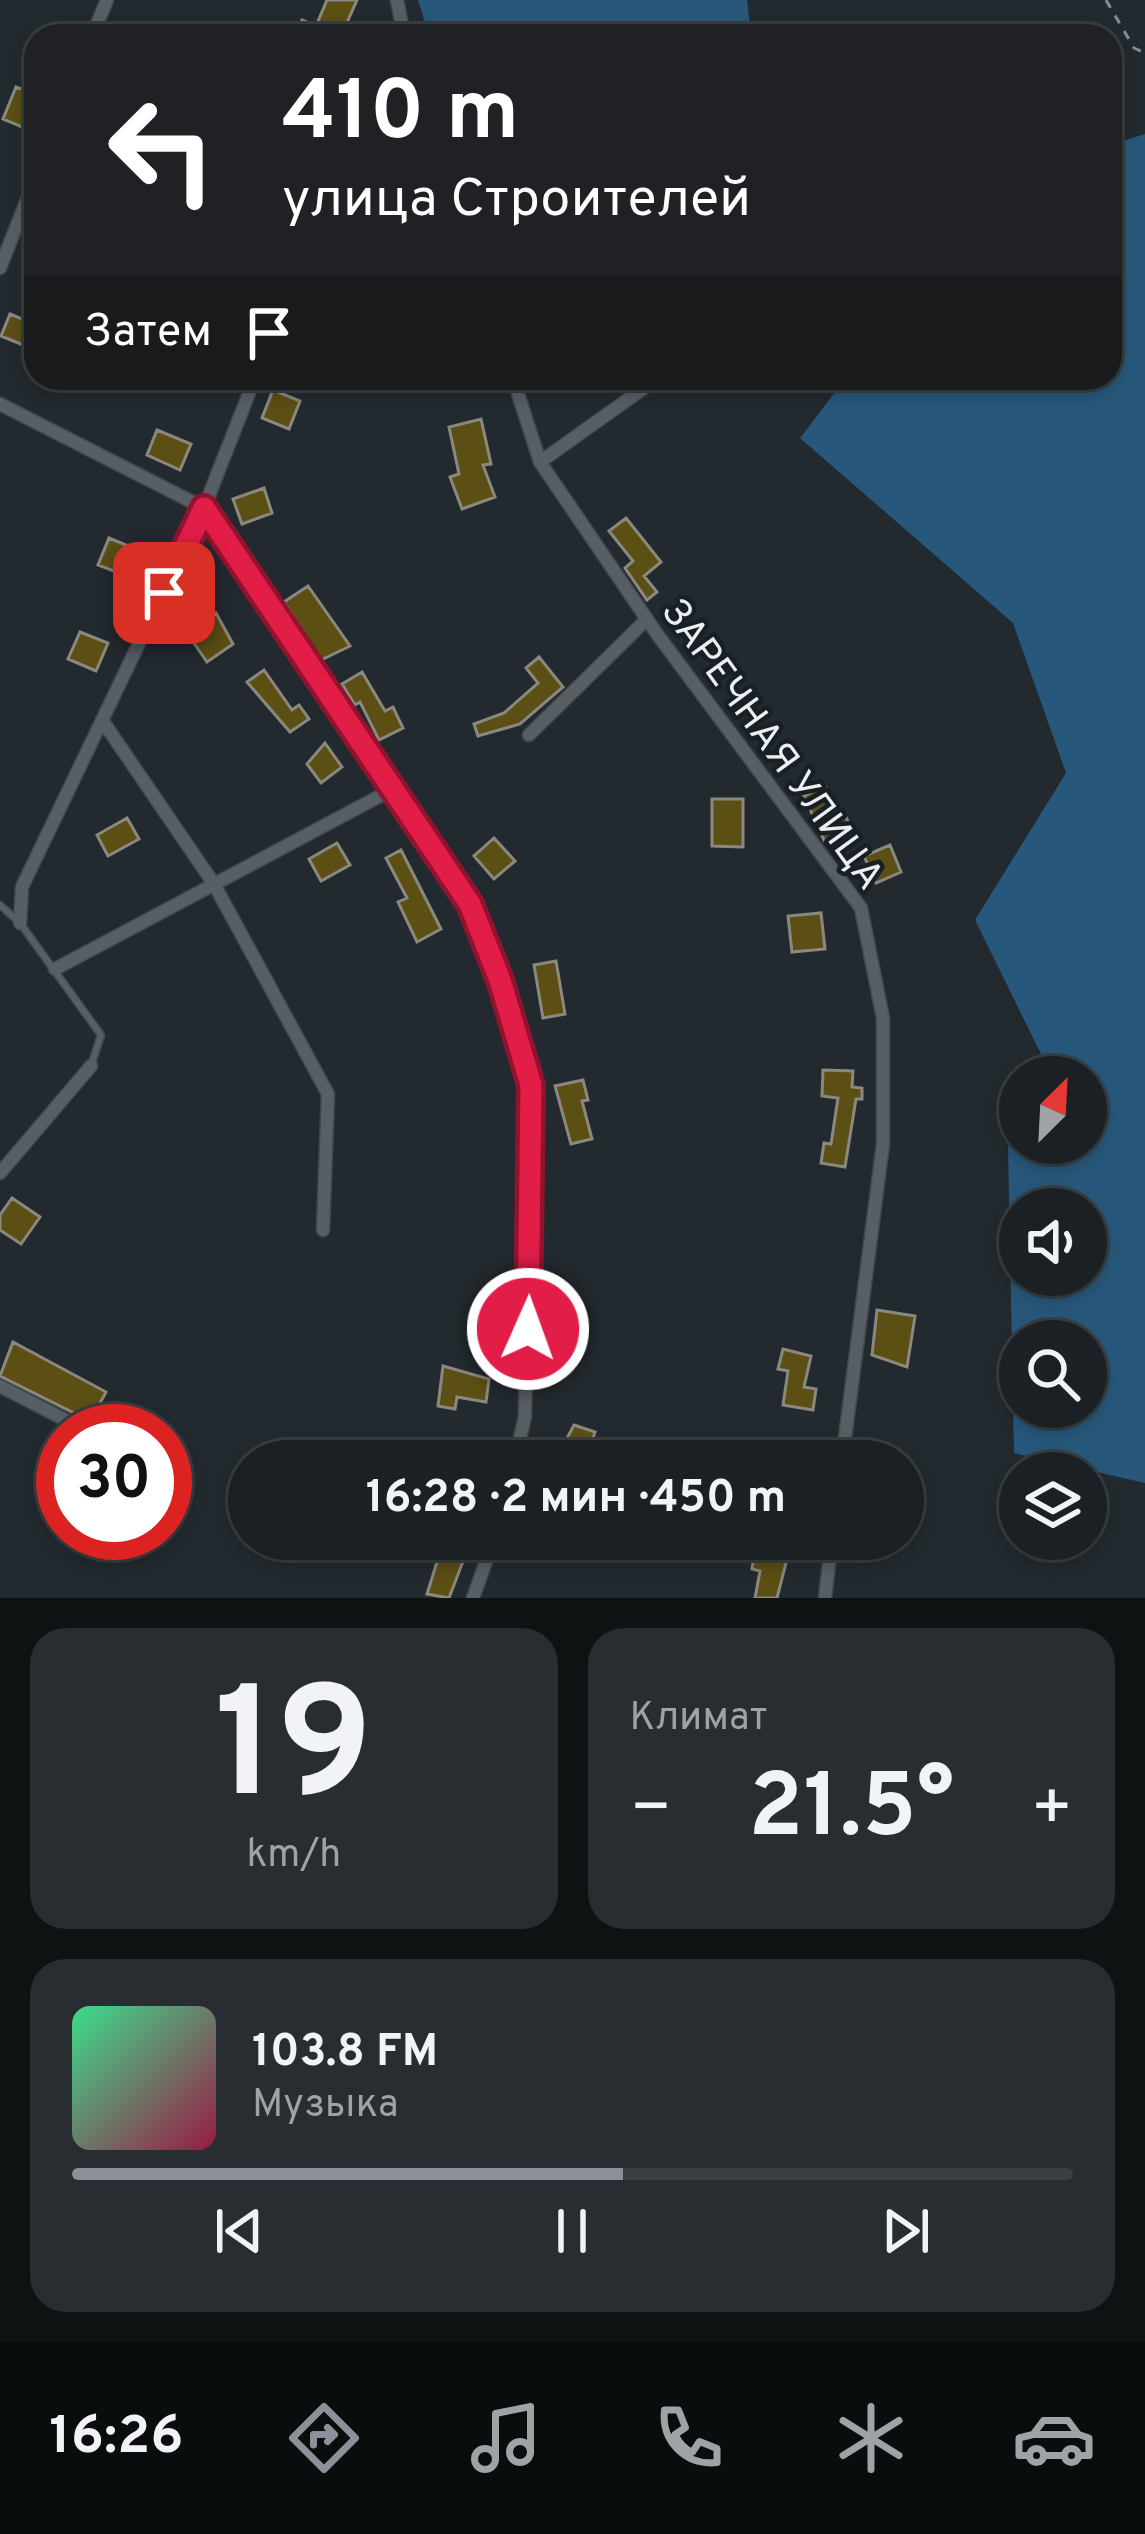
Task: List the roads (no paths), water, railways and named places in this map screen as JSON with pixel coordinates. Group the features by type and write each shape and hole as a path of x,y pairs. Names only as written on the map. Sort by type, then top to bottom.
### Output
{"street":[{"path":"0,268 24,207"},
{"path":"20,923 22,887 204,508 250,390"},
{"name":"ЗАРЕЧНАЯ УЛИЦА","path":"517,390 540,462 647,619 861,908 883,1018 884,1144 845,1440"},
{"path":"540,462 641,390"},
{"path":"0,404 204,508 470,904 515,1018 531,1085 533,1198 525,1416 520,1440"},
{"path":"529,735 647,619"},
{"path":"102,720 214,884 328,1094 323,1230"},
{"path":"55,970 392,788"},
{"path":"0,1173 91,1066"},
{"path":"0,1387 36,1405"},
{"path":"473,1598 487,1560"},
{"path":"825,1598 830,1560"}],"lane":[{"path":"0,905 20,923 101,1035 91,1066"}]}
